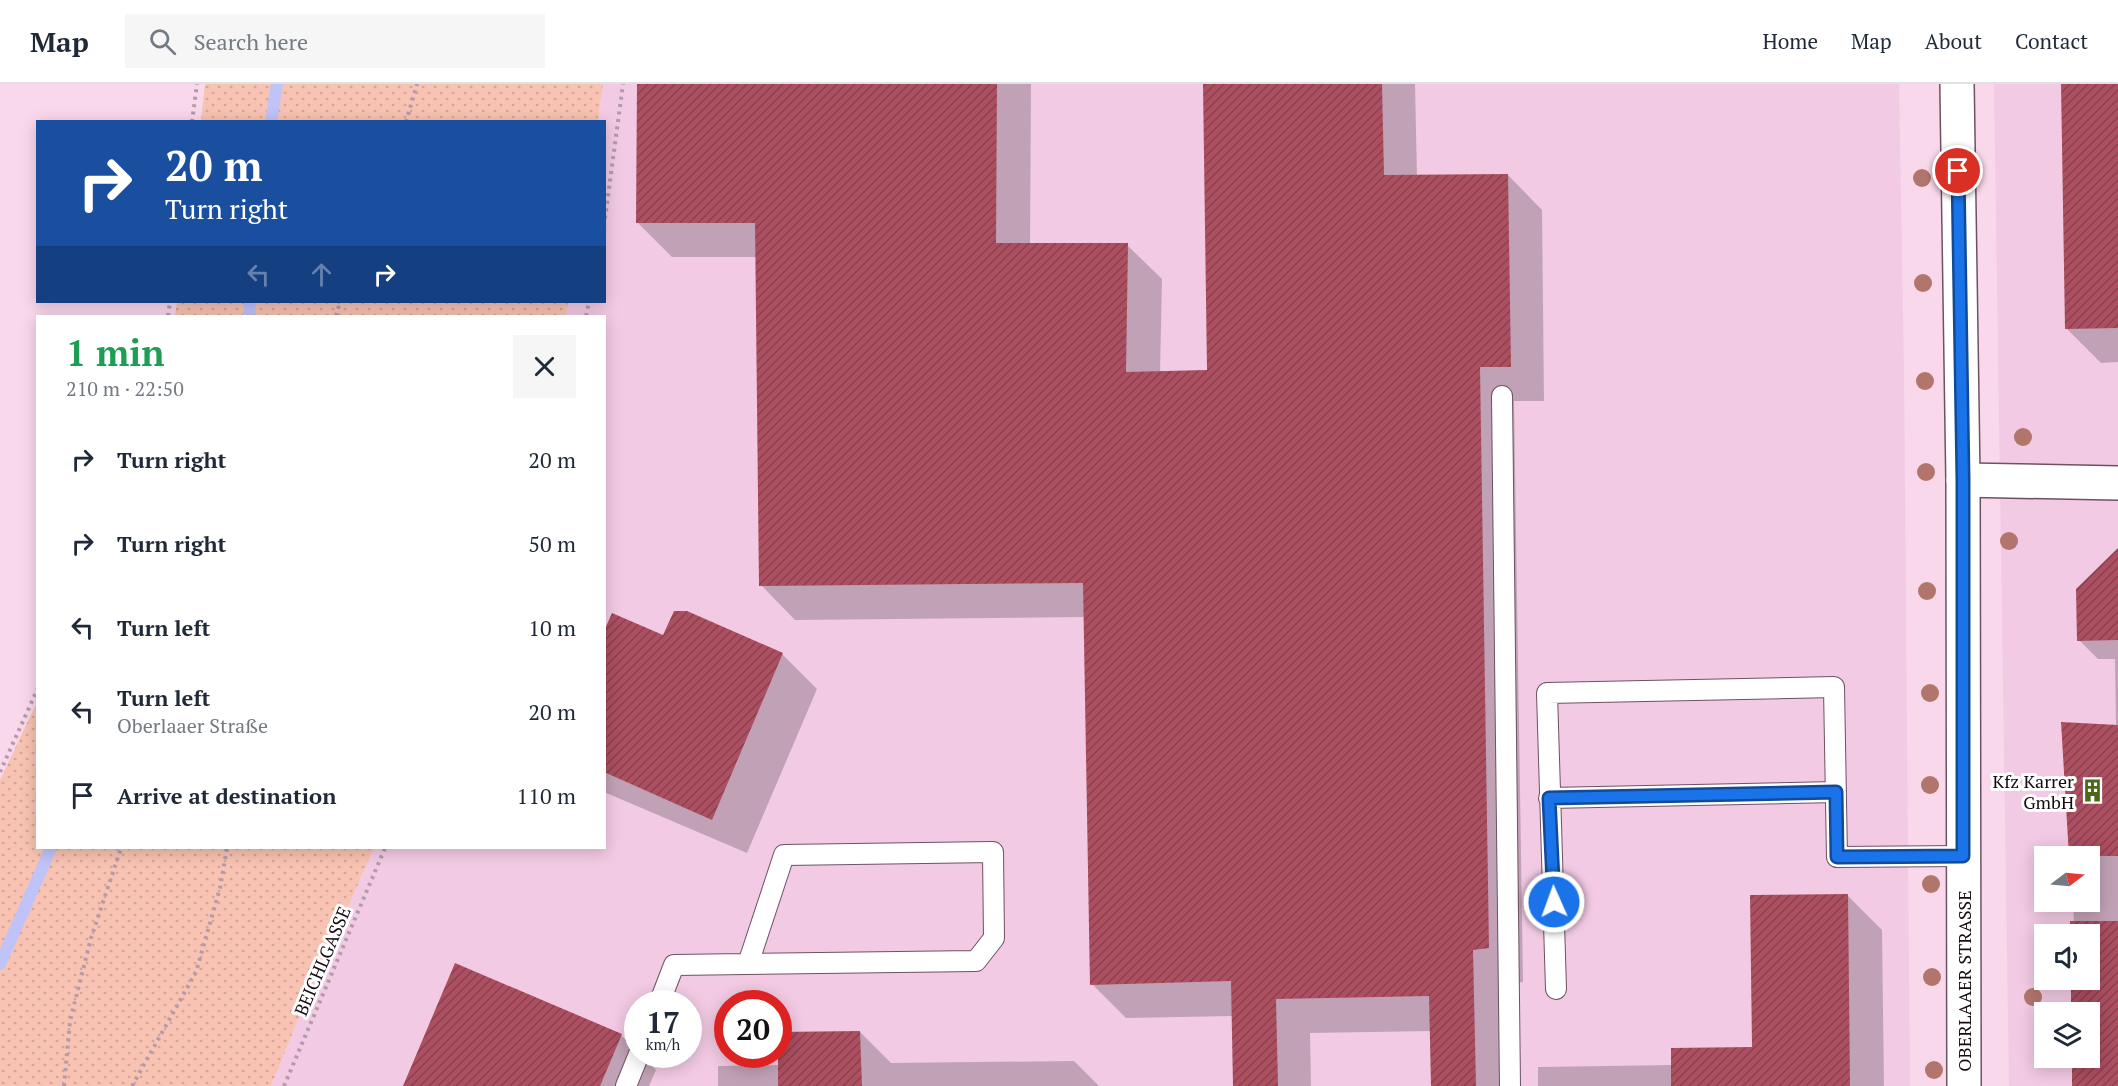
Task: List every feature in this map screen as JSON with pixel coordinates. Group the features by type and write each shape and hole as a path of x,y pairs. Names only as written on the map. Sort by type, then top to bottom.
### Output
{"main road":[{"name":"OBERLAAER STRASSE","path":"1957,84 1963,480 1964,1086"},
{"path":"1963,480 2118,483"}],"lane":[{"path":"1502,396 1510,1086"},
{"path":"1556,989 1547,693 1834,687 1837,857 1963,856"},
{"path":"1549,798 1836,792"},
{"path":"664,990 674,965 976,961 994,938 993,852 784,855 748,964"},
{"path":"626,1086 633,1068"}],"path":[{"path":"192,120 197,84"},
{"path":"407,120 417,84"},
{"path":"606,211 623,84"},
{"path":"0,772 36,692"},
{"path":"64,1086 70,1022 91,938 121,849"},
{"path":"132,1086 196,972 220,888 227,849"},
{"name":"BEICHLGASSE","path":"284,1086 385,849"}],"shaded area":[{"path":"205,84 603,84 598,120 201,120"},
{"path":"603,84 1899,84 1904,371 1910,1086 271,1086 374,849 606,849 606,315 565,315 569,303 606,303 606,120 598,120"},
{"path":"1994,84 2118,84 2118,1086 2009,1086"},
{"path":"177,303 569,303 565,315 175,315"},
{"path":"36,704 36,849 374,849 271,1086 0,1086 0,780"}],"building":[{"path":"637,84 997,84 996,243 1128,243 1126,372 1207,370 1203,84 1382,84 1384,175 1508,174 1511,367 1480,367 1489,948 1473,950 1476,1086 1431,1086 1429,996 1276,999 1278,1086 1233,1086 1231,981 1090,985 1083,583 759,586 755,223 636,223"},
{"path":"2061,84 2118,84 2118,328 2065,329"},
{"path":"2118,548 2118,640 2077,641 2076,589"},
{"path":"674,611 687,611 783,653 712,820 606,773 606,626 612,613 663,635"},
{"name":"Kfz Karrer GmbH","path":"2061,722 2118,725 2118,856 2100,856 2100,846 2068,846"},
{"path":"1848,894 1850,1086 1671,1086 1671,1048 1752,1047 1750,895"},
{"path":"2070,921 2118,921 2118,1086 2072,1086 2072,1068 2100,1068 2100,1002 2071,1002 2071,990 2100,990 2100,924 2070,924"},
{"path":"455,963 622,1034 600,1086 403,1086"},
{"path":"860,1031 862,1086 778,1086 778,1068 792,1068 792,1032"}],"waterway":[{"path":"271,120 277,84"},
{"path":"249,315 250,303"},
{"path":"0,964 51,849"}],"place":[{"name":"Kfz Karrer GmbH","path":"2092,791"}],"route":[{"path":"1554,902 1549,798 1836,792 1837,857 1963,856 1963,480 1958,171"}]}
